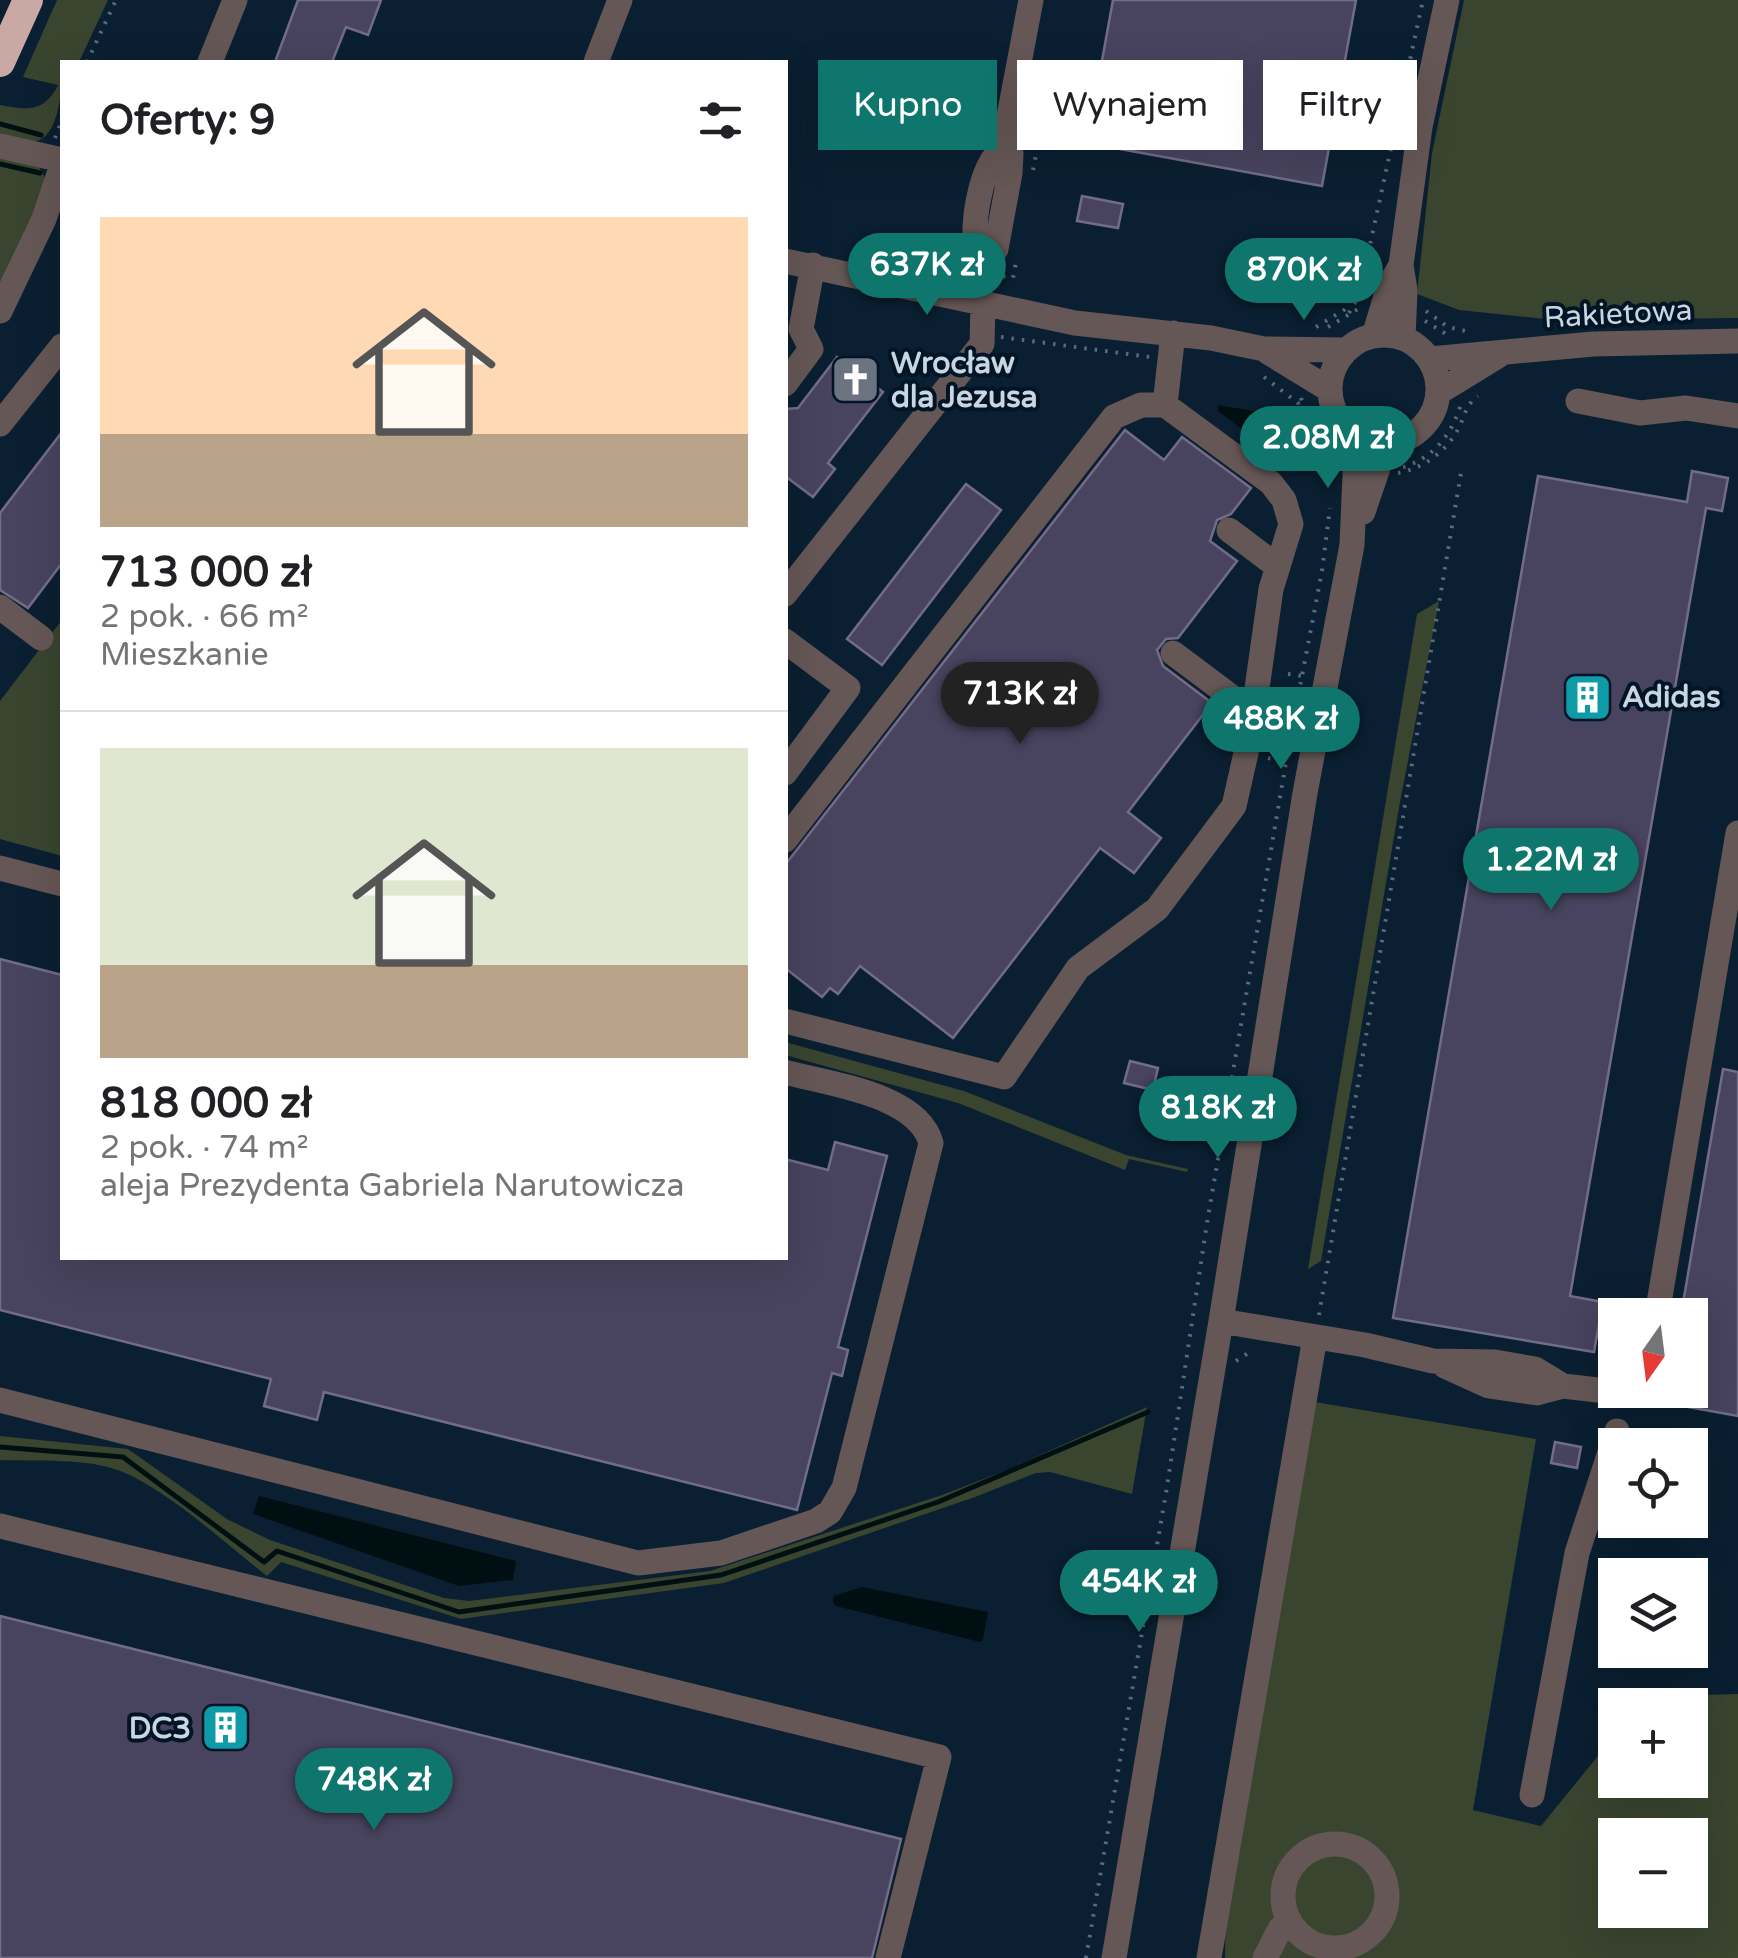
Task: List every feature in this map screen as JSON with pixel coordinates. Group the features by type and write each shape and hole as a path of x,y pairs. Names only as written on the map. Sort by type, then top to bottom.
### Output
{"highway":[{"path":"0,62 28,0"}],"street":[{"path":"211,60 234,0"},
{"path":"597,60 620,0"},
{"path":"788,590 982,344 985,334 980,304 981,269 974,244 987,168 993,159 1024,152 1006,132 1030,0"},
{"path":"1114,1958 1305,793 1352,545 1382,456 1393,456 1429,420 1439,392 1437,374 1410,320 1401,265 1420,126 1447,0"},
{"path":"0,146 60,162"},
{"path":"0,310 44,219 60,169"},
{"path":"788,261 1172,346 1258,360 1330,390"},
{"path":"788,380 811,350 801,329 814,265"},
{"path":"1374,336 1389,286 1401,265"},
{"path":"1258,360 1346,350 1410,320"},
{"name":"Rakietowa","path":"1430,359 1593,344 1738,342"},
{"path":"1166,405 1172,346"},
{"path":"0,424 60,349"},
{"path":"1346,350 1334,368 1330,390 1336,414 1352,433 1378,443 1393,456"},
{"name":"Rakietowa","path":"1439,392 1501,354"},
{"path":"1578,401 1640,412 1686,408 1738,416"},
{"path":"788,836 1104,427 1125,410 1140,405 1166,405 1278,490 1291,524 1271,588 1253,714 1234,806 1157,910 1078,968 1004,1077 788,1022"},
{"path":"1352,433 1356,464 1352,545"},
{"path":"1229,530 1278,567"},
{"path":"0,608 41,638"},
{"path":"788,643 848,688 788,769"},
{"path":"1172,652 1253,714"},
{"path":"1660,1298 1738,834"},
{"path":"0,868 60,883"},
{"path":"0,1400 638,1563 721,1554 816,1521 841,1499 931,1143 919,1118 900,1106 788,1073"},
{"path":"1221,1320 1433,1360 1494,1362 1536,1369 1562,1386 1598,1390"},
{"path":"1208,1958 1315,1337"},
{"path":"1532,1795 1577,1553 1598,1491"},
{"path":"0,1526 938,1757 888,1958"},
{"path":"1342,1843 1359,1848 1373,1858 1388,1890 1381,1923 1354,1945 1318,1952 1292,1926 1284,1910 1286,1876 1309,1850 1342,1843"},
{"path":"1265,1958 1280,1929 1292,1926"}],"path":[{"path":"89,60 116,0"},
{"path":"1349,314 1359,296 1423,0"},
{"path":"1024,152 1033,170"},
{"path":"1308,328 1344,310 1353,296 1359,296"},
{"path":"1316,335 1360,308"},
{"path":"1410,320 1428,312 1448,327 1475,332"},
{"path":"1410,320 1446,334"},
{"path":"985,334 1058,347 1172,346"},
{"path":"1258,360 1298,403 1301,418 1320,449 1326,470 1335,472"},
{"path":"1299,395 1309,424 1334,459 1333,485"},
{"path":"1393,456 1414,463 1440,445 1454,424 1465,395"},
{"path":"1387,476 1408,471 1437,455 1456,432 1466,407 1478,396"},
{"path":"1315,1337 1462,466"},
{"path":"1086,1958 1331,504"},
{"path":"1184,1363 1230,1372 1236,1361 1262,1348"}],"green space":[{"path":"57,0 108,0 80,60 60,60 60,96 55,120 43,138 33,142 0,136 0,105 41,105 58,85 23,77"},
{"path":"1464,0 1738,0 1738,318 1556,320 1459,310 1417,294 1432,153"},
{"path":"0,154 37,164 47,181 0,297"},
{"path":"1439,601 1400,802 1321,1261 1308,1269 1417,614"},
{"path":"60,623 60,855 0,839 0,701"},
{"path":"788,1043 964,1091 1126,1155 1188,1169 1187,1172 1129,1159 1125,1170 958,1103 788,1056"},
{"path":"1309,1401 1536,1439 1473,1810 1541,1826 1598,1756 1598,1798 1708,1798 1708,1695 1738,1694 1738,1958 1225,1958 1226,1887"},
{"path":"1147,1407 1132,1494 1050,1472 1036,1473 724,1583 461,1619 281,1562 267,1576 178,1505 141,1481 109,1467 78,1462 0,1460 0,1436 128,1449 227,1519 270,1540 444,1598 469,1601 710,1571 945,1494"}],"shaded area":[{"path":"1218,405 1259,412 1280,454 1277,456 1218,411"},
{"path":"259,1496 516,1561 513,1580 459,1586 253,1514"},
{"path":"862,1587 988,1612 983,1640 836,1606 833,1602 834,1596"}],"building":[{"path":"298,0 381,0 368,35 346,27 333,60 276,60"},
{"path":"1113,0 1356,0 1345,60 1263,60 1263,150 1329,150 1322,186 1125,150 1243,150 1243,60 1102,60"},
{"path":"1082,196 1123,204 1118,228 1077,221"},
{"path":"837,357 883,392 828,463 835,469 813,497 788,478 788,409 798,408"},
{"path":"1125,430 1164,460 1182,437 1251,488 1231,514 1217,520 1210,541 1237,561 1178,638 1166,639 1157,650 1163,666 1212,703 1128,812 1161,838 1134,873 1100,848 953,1038 860,966 838,994 830,988 822,997 788,970 788,861"},
{"path":"60,435 60,566 28,608 0,590 0,513"},
{"path":"1692,471 1728,478 1722,511 1706,508 1570,1296 1598,1301 1594,1352 1393,1318 1538,476 1687,502"},
{"path":"966,484 1001,510 882,665 847,639"},
{"path":"0,959 60,974 60,1260 788,1260 788,1160 828,1170 835,1142 887,1156 838,1347 848,1350 842,1376 832,1373 797,1510 324,1392 317,1420 264,1406 271,1379 0,1310"},
{"path":"1130,1061 1158,1068 1153,1090 1124,1083"},
{"path":"1723,1069 1738,1072 1738,1416 1694,1408 1708,1408 1708,1298 1684,1298"},
{"path":"1555,1442 1581,1447 1577,1468 1551,1463"},
{"name":"DC3","path":"0,1616 901,1839 872,1958 0,1958"}],"waterway":[{"path":"0,124 41,135"},
{"path":"0,164 40,173"},
{"path":"0,1447 123,1457 264,1562 277,1551 459,1612 721,1575 938,1502 1148,1412"}],"place":[{"name":"Wrocław dla Jezusa","path":"856,380"},
{"name":"Adidas","path":"1587,697"},
{"name":"DC3","path":"226,1728"}]}
